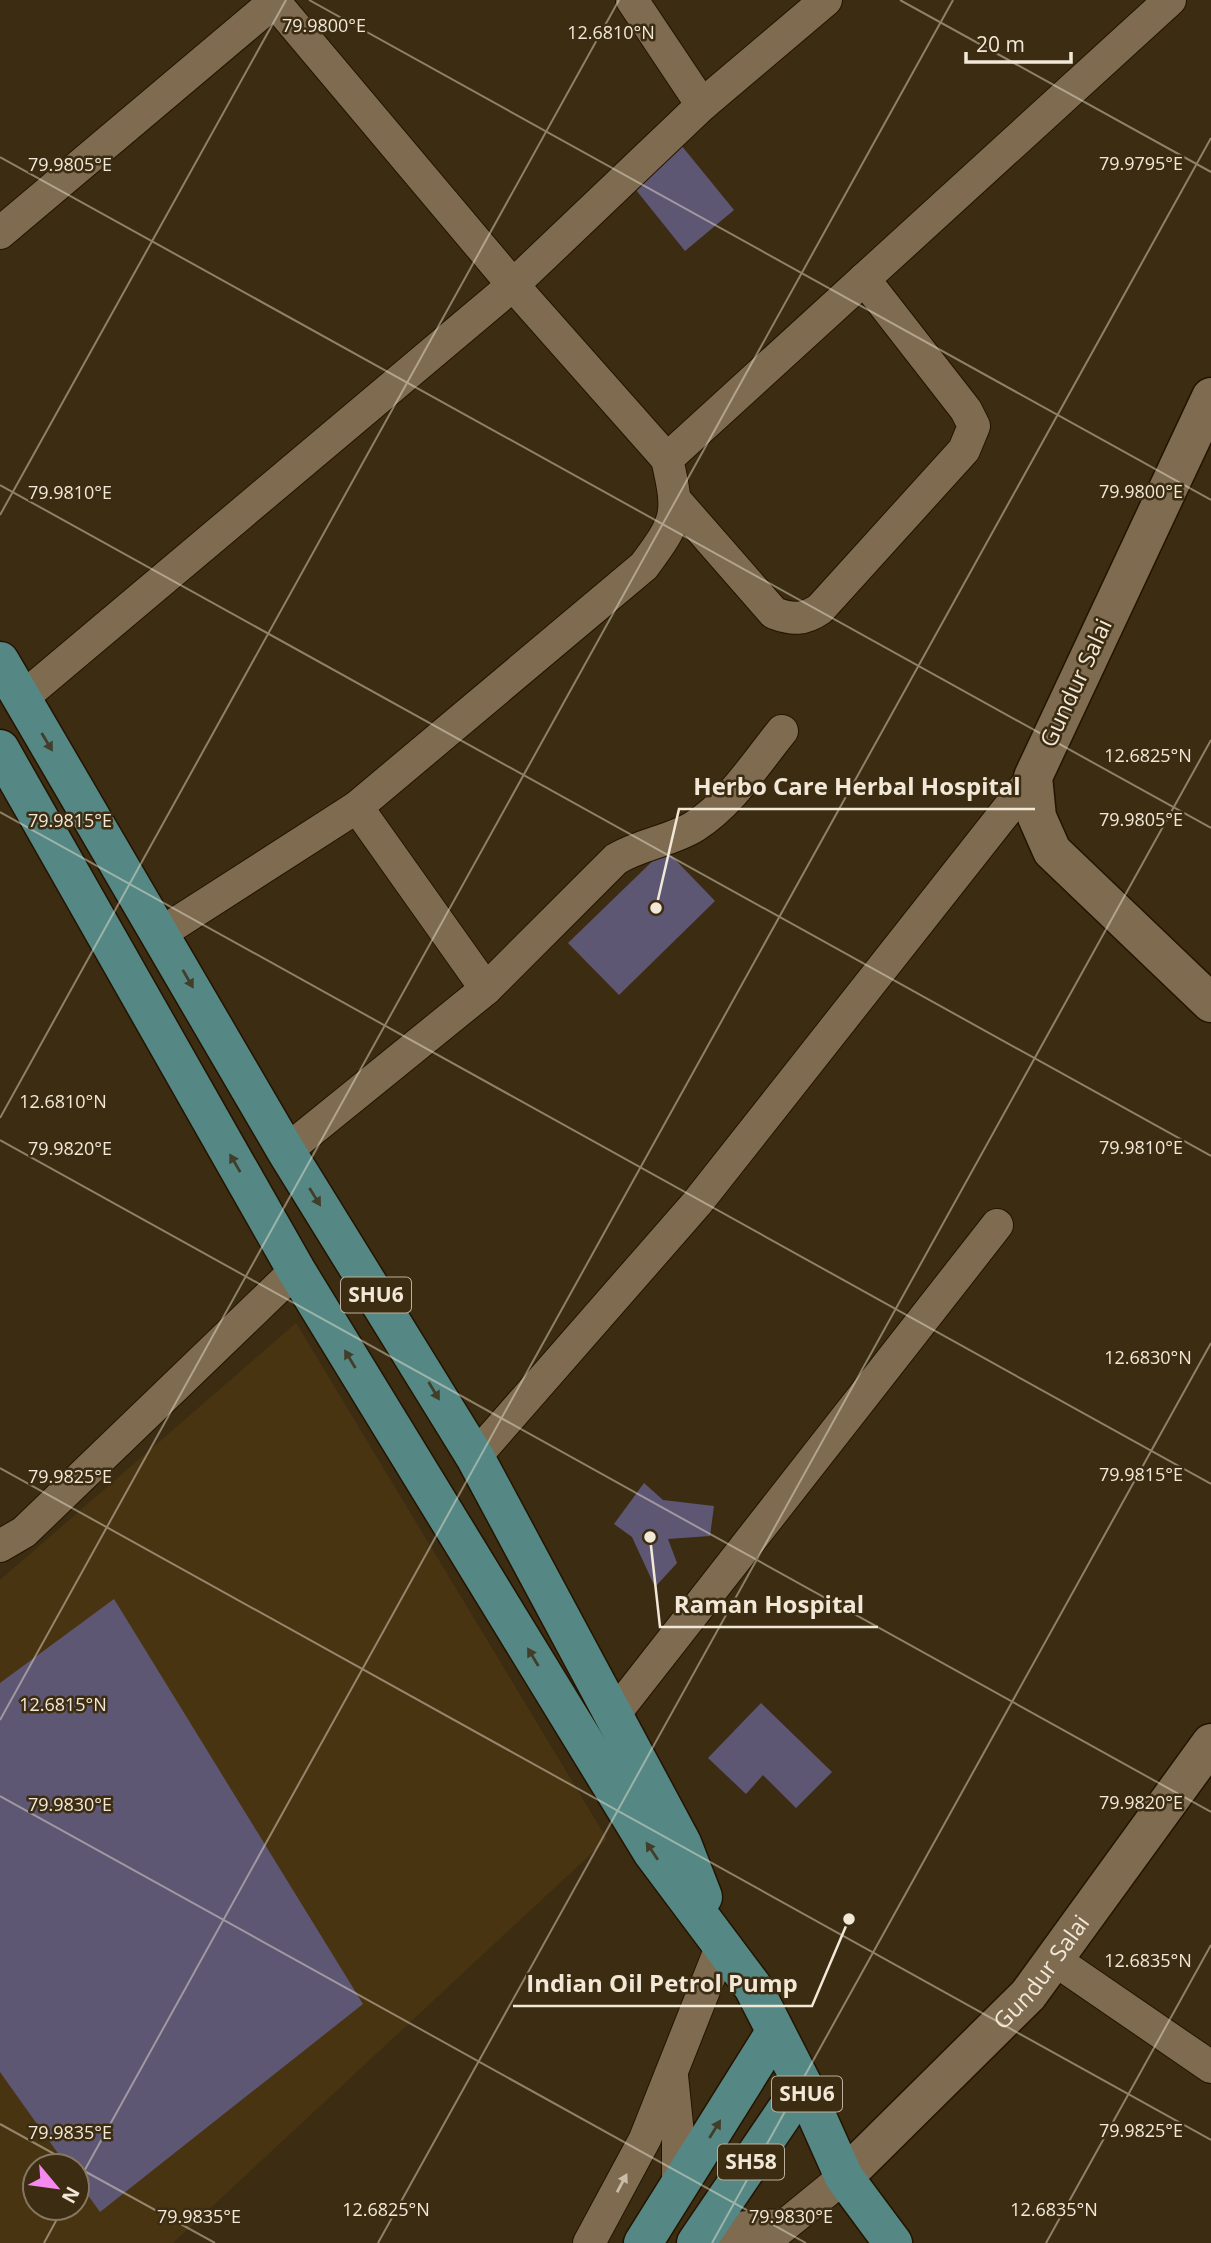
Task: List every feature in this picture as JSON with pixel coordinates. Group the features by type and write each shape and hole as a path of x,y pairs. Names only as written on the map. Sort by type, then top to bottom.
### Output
{"main road":[{"name":"SHU6","path":"0,661 286,1151 475,1457 682,1843 722,1945"},
{"name":"SHU6","path":"0,750 296,1270 652,1852 753,1987 803,2085 844,2176 892,2243"},
{"name":"SH58","path":"643,2243 775,2032"},
{"name":"SH58","path":"697,2242 803,2085"}],"street":[{"path":"632,0 702,105"},
{"path":"21,699 513,285 702,105 826,0"},
{"path":"667,459 1170,0"},
{"path":"0,233 274,1 513,285 667,459 677,502 674,520 644,566 357,807 161,933"},
{"path":"677,502 774,614 791,620 807,617 820,608 964,450 974,426 966,410 864,279"},
{"name":"Gundur Salai","path":"1211,397 1033,777 1038,817 1052,851 1211,1003"},
{"path":"286,1151 486,989 616,859 634,849 693,827 719,809 782,731"},
{"path":"475,1457 697,1203 1033,777"},
{"path":"357,807 486,989"},
{"path":"613,1716 997,1225"},
{"path":"0,1546 23,1532 296,1270"},
{"name":"Gundur Salai","path":"844,2176 1028,1995 1211,1743"},
{"path":"589,2243 645,2139 722,1945"},
{"path":"1055,1960 1211,2067"},
{"path":"672,2072 678,2134 678,2187"},
{"path":"697,2242 730,2228 758,2224 773,2234 844,2176"}],"shaded area":[{"path":"296,1323 607,1839 173,2243 0,2243 0,1580"}],"building":[{"path":"681,145 734,210 685,251 632,185"},
{"path":"665,849 715,901 619,995 568,943"},
{"path":"644,1483 663,1500 714,1506 710,1536 668,1539 677,1563 655,1587 632,1537 614,1524"},
{"path":"114,1599 363,2004 100,2212 91,2199 91,2152 57,2152 0,2072 0,1683"},
{"path":"761,1703 832,1772 796,1808 763,1775 746,1794 708,1758"}],"place":[{"name":"Herbo Care Herbal Hospital","path":"656,908"},
{"name":"Raman Hospital","path":"650,1537"},
{"name":"Indian Oil Petrol Pump","path":"849,1919"}]}
